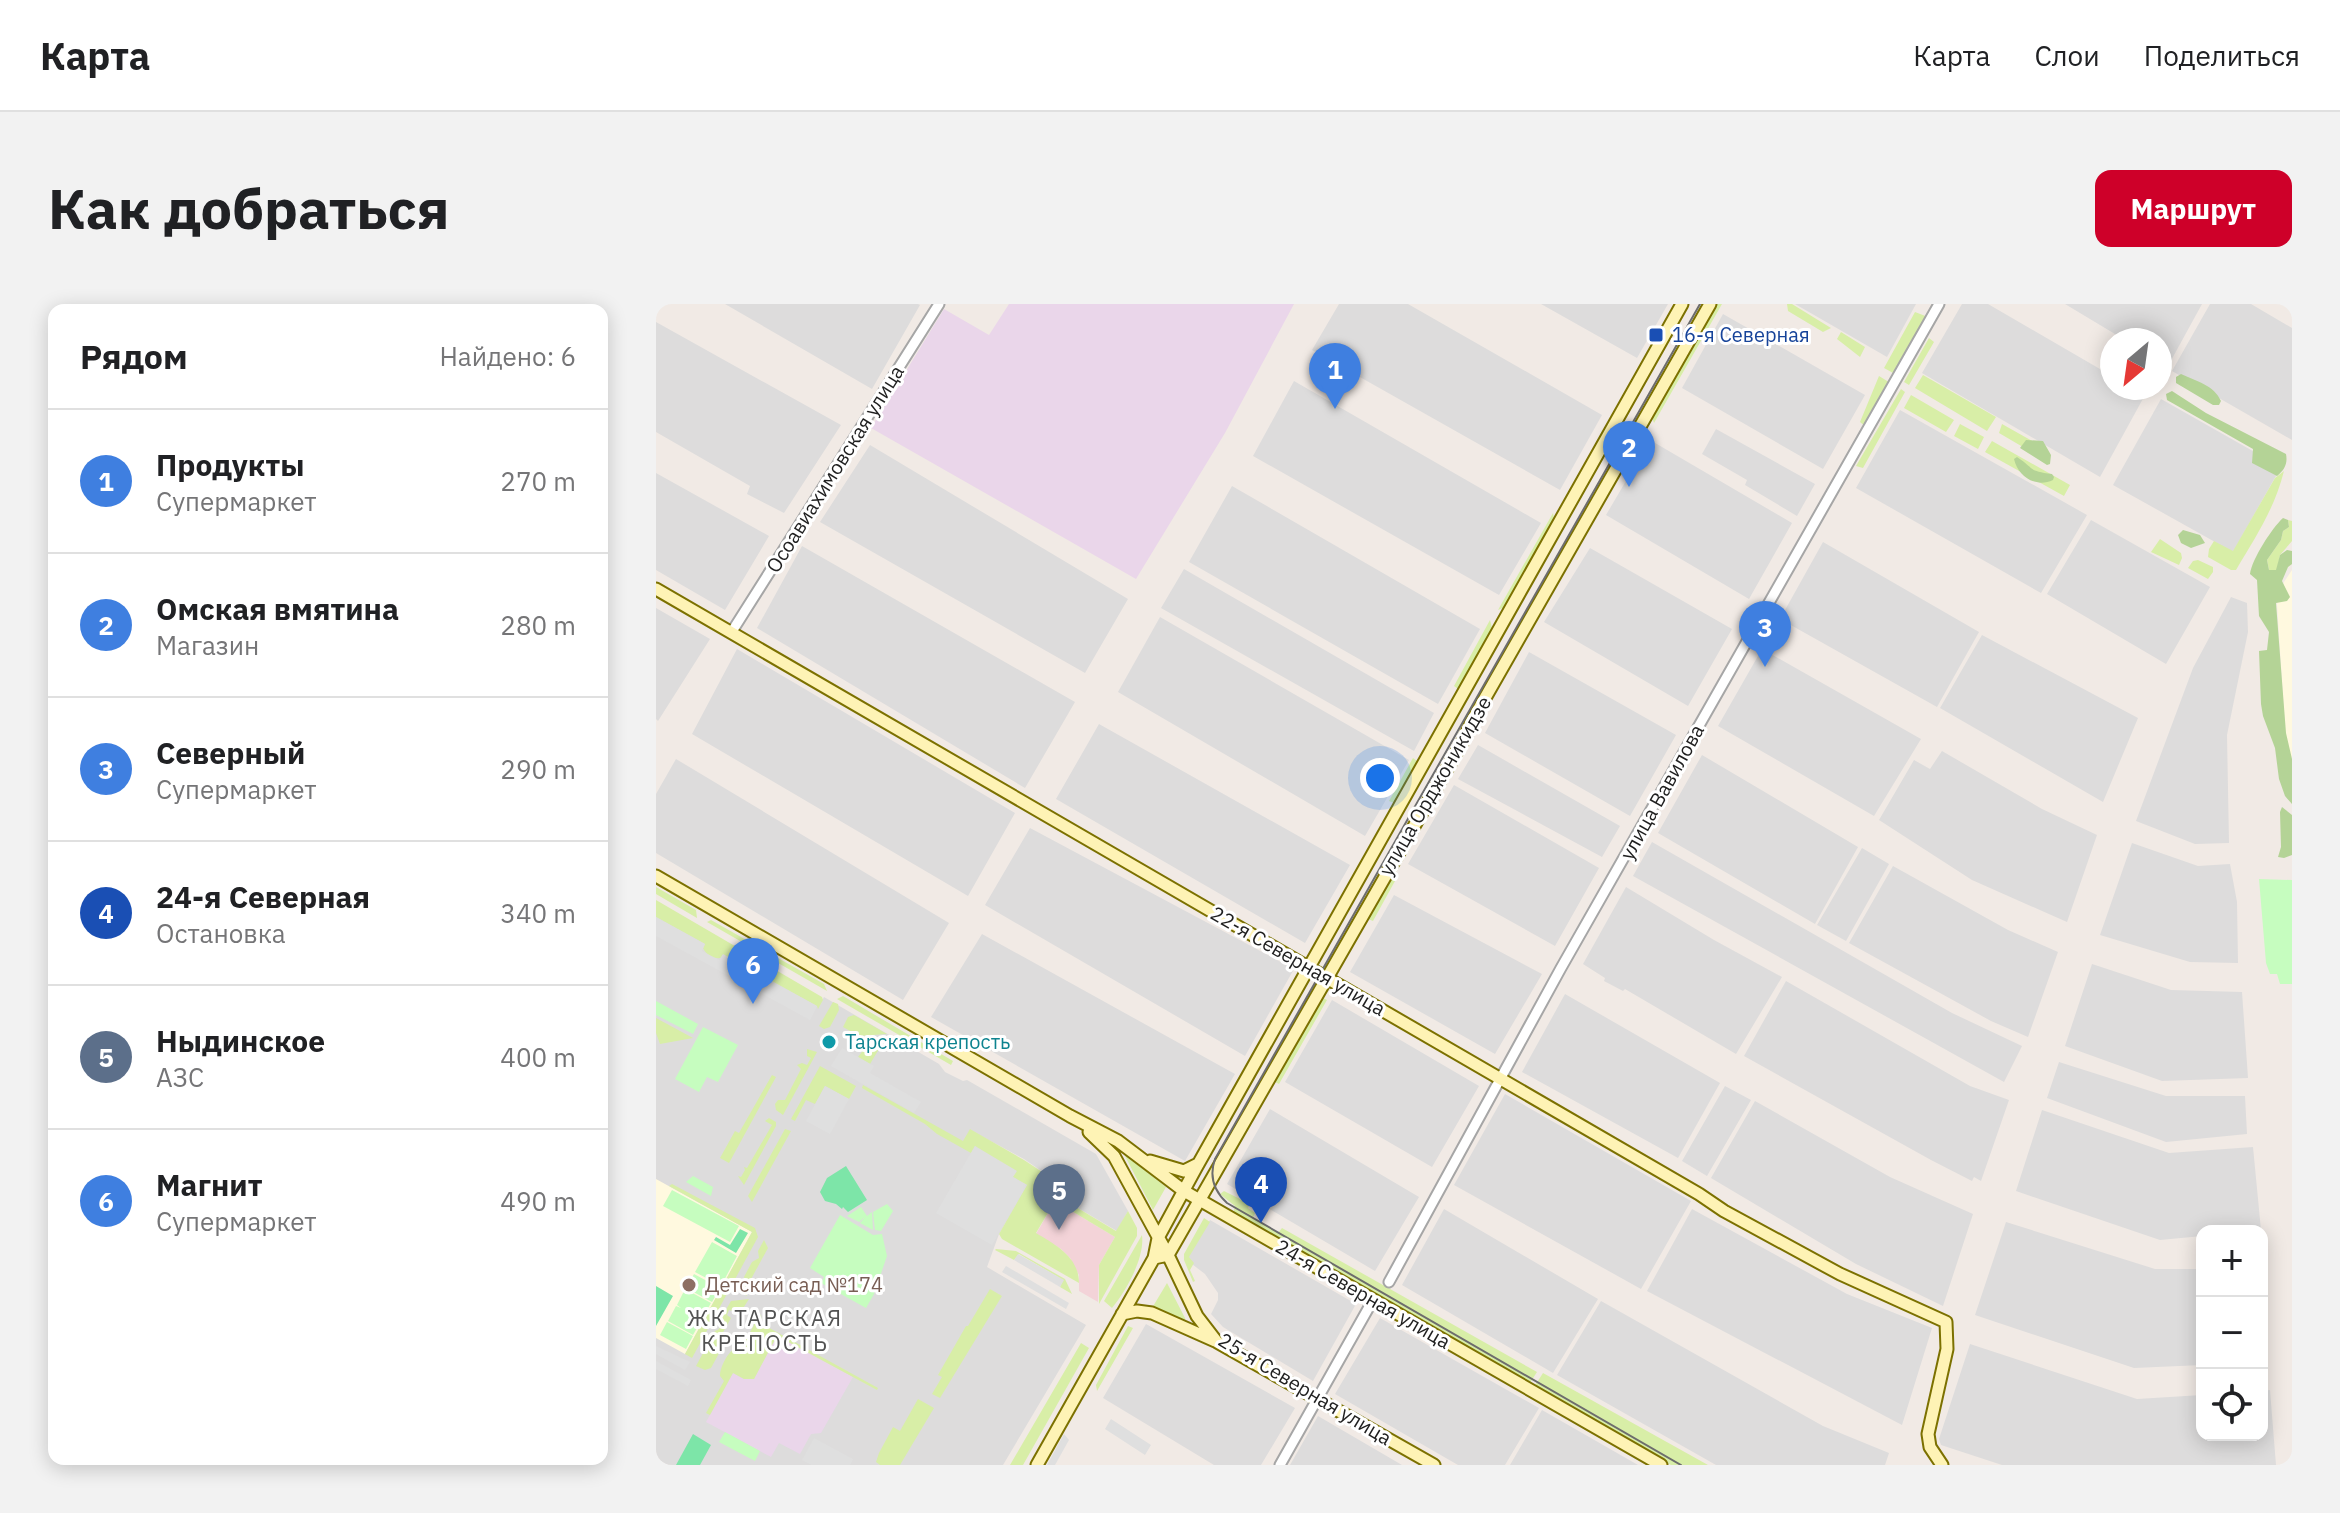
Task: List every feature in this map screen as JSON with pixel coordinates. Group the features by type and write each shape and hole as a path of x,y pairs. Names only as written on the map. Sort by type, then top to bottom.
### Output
{"main road":[{"name":"улица Орджоникидзе","path":"1037,1465 1154,1258 1158,1238 1308,967 1682,304"},
{"name":"улица Орджоникидзе","path":"1168,1255 1710,304"},
{"name":"22-я Северная улица","path":"656,589 1724,1211 1827,1267 1946,1322 1947,1349 1929,1423 1930,1447 1942,1465"},
{"name":"24-я Северная улица","path":"656,876 1070,1116 1105,1133 1184,1191 1661,1465"},
{"name":"24-я Северная улица","path":"1070,1116 1108,1148 1168,1255"},
{"path":"1144,1159 1184,1171 1199,1164"},
{"path":"1154,1258 1168,1255"},
{"name":"25-я Северная улица","path":"1168,1255 1197,1316 1217,1342 1434,1465"},
{"path":"1122,1314 1137,1311 1152,1313 1217,1342"}],"street":[{"name":"Осоавиахимовская улица","path":"731,633 939,304"},
{"name":"улица Вавилова","path":"1389,1282 1561,968 1939,304"},
{"path":"1280,1465 1373,1300"}],"shaded area":[{"path":"725,304 918,304 920,305 872,389"},
{"path":"1009,304 1294,304 1225,433 1136,579 871,428 944,309 989,335"},
{"path":"1339,304 1408,304 1602,415 1560,490 1312,350"},
{"path":"1541,304 1668,304 1637,358"},
{"path":"1795,304 1916,304 1887,357"},
{"path":"1962,304 1988,304 2100,369 2100,400 2142,400 2100,477 1922,373"},
{"path":"2065,304 2202,304 2172,359 2172,328 2105,328"},
{"path":"2210,304 2251,304 2292,328 2292,440 2172,371"},
{"path":"1723,314 1865,395 1823,469 1682,388"},
{"path":"656,322 841,425 784,513 747,494 750,486 656,432"},
{"path":"1294,381 1541,523 1499,595 1253,456"},
{"path":"2160,400 2281,467 2233,552 2113,485"},
{"path":"1900,410 2087,515 2041,593 1856,488"},
{"path":"1716,429 1815,484 1797,516 1745,485 1747,480 1702,454"},
{"path":"1650,440 1792,523 1749,599 1606,515"},
{"path":"870,445 1128,599 1085,673 820,522"},
{"path":"656,473 769,536 725,610 656,570"},
{"path":"1232,486 1480,629 1438,704 1189,562"},
{"path":"2091,520 2210,587 2166,664 2047,594"},
{"path":"1823,542 1979,632 1937,707 1780,619"},
{"path":"802,546 1075,702 1025,788 757,628"},
{"path":"1590,548 1732,629 1688,706 1544,622"},
{"path":"1184,569 1434,713 1414,751 1161,608"},
{"path":"2292,570 2292,760 2287,760 2277,604 2284,582"},
{"path":"2231,597 2247,603 2248,632 2227,735 2229,843 2195,844 2136,821 2193,668"},
{"path":"656,608 710,639 658,721 656,719"},
{"path":"1160,617 1409,760 1365,836 1118,692"},
{"path":"1982,635 2138,718 2103,802 1940,708"},
{"path":"737,649 1015,813 968,896 692,734"},
{"path":"1762,649 1921,739 1874,816 1718,726"},
{"path":"1529,652 1676,735 1630,816 1485,733"},
{"path":"1099,724 1350,865 1305,943 1056,799"},
{"path":"1478,745 1620,826 1602,857 1458,779"},
{"path":"1942,751 2042,809 2097,835 2067,922 1972,880 1879,820 1914,760 1930,769"},
{"path":"1702,755 1858,847 1815,924 1658,833"},
{"path":"676,759 949,923 903,1000 656,853 656,794"},
{"path":"1454,785 1599,868 1555,946 1408,864"},
{"path":"1030,828 1294,969 1245,1056 985,905"},
{"path":"1652,842 1952,1013 2022,1046 2004,1082 1633,876"},
{"path":"2132,843 2198,866 2230,864 2237,902 2238,963 2190,962 2100,935"},
{"path":"1862,848 1889,864 1846,941 1817,925"},
{"path":"1893,866 2008,930 2058,952 2028,1037 1991,1021 1849,943"},
{"path":"1626,887 1782,977 1736,1054 1625,989 1623,991 1604,981 1605,978 1583,964"},
{"path":"1394,895 1542,974 1495,1054 1350,972"},
{"path":"656,915 819,1006 824,997 939,1064 945,1072 967,1080 1096,1154 1128,1211 1117,1231 1066,1201 1059,1183 1024,1159 970,1130 1032,1178 999,1234 987,1267 1086,1325 1003,1465 656,1465"},
{"path":"656,917 705,944 702,951 719,960 723,954 817,1006 810,1020 656,936"},
{"path":"982,934 1235,1074 1185,1161 931,1017"},
{"path":"2092,964 2171,990 2242,992 2248,1078 2162,1081 2065,1046"},
{"path":"1786,981 1970,1086 2009,1100 1981,1181 1974,1177 1972,1181 1931,1160 1744,1056"},
{"path":"1565,994 1720,1083 1678,1158 1522,1072"},
{"path":"1332,1000 1479,1086 1432,1167 1285,1082"},
{"path":"842,1048 874,1066 870,1073 921,1102 914,1113 831,1066"},
{"path":"2059,1062 2166,1096 2245,1096 2247,1134 2166,1142 2047,1098"},
{"path":"825,1086 849,1099 830,1134 806,1121"},
{"path":"1725,1086 1751,1100 1707,1176 1682,1161"},
{"path":"1505,1094 1691,1201 1641,1289 1454,1185"},
{"path":"1755,1101 1890,1177 1973,1214 1943,1306 1856,1264 1711,1178"},
{"path":"1270,1109 1419,1197 1375,1271 1227,1184"},
{"path":"2042,1110 2169,1153 2253,1147 2261,1225 2196,1225 2196,1237 2160,1240 2016,1191"},
{"path":"975,1146 1017,1171 1013,1177 1027,1185 992,1245 936,1213"},
{"name":"Детский сад №174","path":"656,1179 752,1232 685,1354 656,1338"},
{"path":"1055,1201 1115,1237 1099,1265 1098,1302 1079,1291 1079,1275 1070,1258 1036,1234"},
{"path":"1444,1209 1598,1299 1553,1373 1402,1285"},
{"path":"1692,1209 1847,1294 1932,1328 1902,1425 1647,1291"},
{"path":"1210,1220 1356,1304 1313,1381 1223,1327 1211,1314 1218,1293 1205,1274 1187,1257"},
{"path":"2006,1222 2155,1269 2196,1269 2196,1365 2134,1368 1975,1315"},
{"path":"1018,1254 1064,1280 1060,1287 1014,1260"},
{"path":"1006,1266 1069,1303 1066,1309 1002,1272"},
{"path":"1601,1301 1823,1426 1889,1453 1885,1465 1716,1465 1557,1375"},
{"path":"1380,1318 1539,1408 1505,1465 1458,1465 1335,1394"},
{"path":"1146,1324 1295,1408 1261,1465 1214,1465 1103,1398"},
{"path":"777,1335 853,1377 821,1433 811,1434 800,1454 779,1443 771,1457 706,1422 733,1373 744,1379 754,1379"},
{"path":"1970,1344 2137,1399 2196,1395 2196,1441 2268,1441 2270,1390 2276,1465 2002,1465 1941,1445 1939,1439"},
{"path":"656,1346 690,1362 685,1370 656,1354"},
{"path":"656,1361 691,1380 688,1386 656,1369"},
{"path":"1542,1410 1638,1465 1510,1465"},
{"path":"1318,1416 1402,1465 1290,1465"},
{"path":"1111,1419 1151,1445 1145,1455 1105,1429"},
{"path":"1064,1434 1069,1440 1055,1465 1047,1465"},
{"path":"814,1438 853,1459 850,1465 812,1465 802,1460"}],"green space":[{"path":"1717,304 1722,304 1654,423 1652,417"},
{"path":"1787,304 1831,328 1823,332 1788,311"},
{"path":"1915,312 1928,317 1895,374 1884,368"},
{"path":"1841,332 1865,347 1860,357 1837,339"},
{"path":"1929,338 1934,342 1909,385 1904,382"},
{"path":"2181,374 2214,391 2221,401 2219,405 2213,405 2176,383 2176,377"},
{"path":"1923,375 1996,417 1987,431 1915,388"},
{"path":"1879,376 1892,384 1866,427 1860,422"},
{"path":"1901,389 1905,392 1863,468 1856,466"},
{"path":"2172,391 2206,413 2286,454 2283,469 2277,476 2252,463 2253,449 2167,400 2172,400"},
{"path":"1911,395 1954,420 1946,432 1904,408"},
{"path":"1960,424 1984,437 1978,449 1954,436"},
{"path":"2002,424 2034,442 2028,450 1999,433"},
{"path":"2026,440 2043,441 2051,455 2050,464 2020,448"},
{"path":"1992,441 2070,485 2064,496 1985,452"},
{"path":"2017,457 2035,470 2052,474 2053,480 2040,483 2024,476 2016,465 2014,459"},
{"path":"2284,471 2270,510 2236,570 2208,557 2214,541 2233,551 2275,478"},
{"path":"1553,513 1554,519 1505,607 1498,610"},
{"path":"2283,518 2288,520 2289,527 2283,531 2281,540 2267,560 2269,570 2276,570 2280,555 2287,550 2292,551 2292,564 2282,581 2290,597 2287,601 2276,603 2286,733 2292,759 2292,804 2285,796 2279,779 2275,748 2263,716 2259,651 2267,650 2269,632 2259,616 2257,580 2250,574 2263,544"},
{"path":"2288,520 2292,521 2292,541 2280,555 2277,570 2269,570 2267,560 2281,540 2283,531 2289,527"},
{"path":"2183,530 2200,535 2205,543 2191,548 2181,543 2178,535"},
{"path":"2160,539 2181,553 2179,565 2151,552"},
{"path":"2198,560 2213,567 2208,579 2188,568"},
{"path":"1490,620 1490,633 1458,689 1454,686"},
{"path":"1413,758 1417,761 1394,803 1389,801"},
{"path":"2282,807 2292,815 2292,855 2284,858 2278,857"},
{"path":"1391,879 1395,881 1373,921 1368,919"},
{"path":"2259,879 2292,880 2292,984 2280,984 2277,974 2270,974 2266,963"},
{"path":"656,887 696,910 697,918 656,894"},
{"path":"656,900 822,997 818,1009 723,955 718,958 708,955 703,948 705,944 656,917"},
{"path":"711,920 824,984 827,991 707,922"},
{"path":"843,996 953,1061 951,1065 837,999"},
{"path":"1323,998 1327,1000 1279,1084 1275,1082"},
{"path":"656,1001 698,1024 693,1034 656,1015"},
{"path":"833,1002 838,1004 839,1010 830,1027 824,1029 819,1026"},
{"path":"854,1015 887,1034 859,1036 843,1027 848,1017"},
{"path":"656,1018 693,1038 660,1044"},
{"path":"703,1027 738,1045 718,1082 707,1077 699,1092 675,1079"},
{"path":"885,1039 870,1064 858,1057 867,1040"},
{"path":"807,1049 817,1052 783,1115 776,1110 775,1104 778,1100 785,1100 801,1069 797,1065 807,1065 811,1058 807,1056"},
{"path":"820,1066 856,1086 849,1099 825,1086 815,1104 806,1100 795,1121 791,1119"},
{"path":"772,1075 776,1077 729,1163 720,1158 735,1131 739,1133"},
{"path":"863,1085 963,1141 970,1129 1024,1160 1059,1183 1066,1201 1116,1231 1128,1211 1137,1228 1137,1236 1099,1304 1099,1265 1115,1237 1055,1201 1036,1233 1071,1259 1079,1283 1002,1239 999,1234 1027,1185 975,1146 971,1153 862,1088"},
{"path":"769,1118 776,1122 776,1126 744,1185 738,1176 741,1177 744,1167 747,1168 772,1125 765,1121"},
{"path":"785,1129 791,1131 752,1202 748,1196"},
{"path":"1124,1154 1166,1187 1153,1210"},
{"path":"846,1166 867,1200 848,1212 825,1201 820,1192 827,1178"},
{"path":"693,1176 713,1187 711,1196 686,1182"},
{"path":"672,1184 755,1228 758,1237 692,1358 685,1354 752,1232 669,1186"},
{"path":"672,1190 739,1226 730,1242 663,1206"},
{"path":"1224,1191 1250,1204 1248,1208 1255,1213 1253,1218 1278,1233 1282,1228 1537,1372 1528,1386 1233,1215 1235,1206 1220,1194"},
{"path":"887,1204 893,1211 881,1231 875,1230 873,1212"},
{"path":"861,1207 867,1216 872,1212 873,1230 860,1223 865,1217 859,1222 847,1216"},
{"path":"840,1215 873,1235 882,1234 887,1256 866,1308 821,1283 824,1277 810,1268"},
{"path":"1204,1218 1210,1222 1189,1257 1194,1263 1190,1270 1193,1282 1184,1254"},
{"path":"740,1229 748,1233 736,1253 714,1240 716,1237 730,1245"},
{"path":"1142,1235 1138,1264 1112,1308 1104,1301"},
{"path":"764,1240 768,1248 745,1290 747,1296 737,1290 746,1283 744,1277 752,1262 759,1258 758,1251"},
{"path":"712,1242 737,1256 721,1286 695,1272"},
{"path":"996,1249 1016,1251 1065,1279 1072,1294 1060,1287 1063,1280 1019,1254 1014,1260"},
{"path":"694,1274 720,1288 712,1302 686,1288"},
{"path":"1167,1283 1185,1318 1186,1323 1152,1308"},
{"path":"656,1286 673,1296 656,1326"},
{"path":"685,1289 711,1303 693,1335 668,1321 676,1306 681,1308 677,1305"},
{"path":"990,1289 1002,1296 940,1398 932,1394 942,1377 938,1375"},
{"path":"749,1299 740,1313 729,1310 727,1315 731,1318 721,1336 723,1346 711,1368 705,1370 696,1366 719,1329 720,1320 731,1301"},
{"path":"755,1313 761,1315 762,1324 877,1390 777,1336 754,1379 744,1379 733,1373 710,1415 706,1413 724,1381 720,1376 723,1364 734,1349 741,1348 754,1325 750,1318"},
{"path":"667,1322 693,1336 686,1349 660,1335"},
{"path":"1128,1326 1133,1328 1097,1391 1096,1385"},
{"path":"1081,1343 1089,1348 1023,1465 1010,1465"},
{"path":"1543,1373 1708,1465 1671,1465 1534,1387"},
{"path":"918,1399 934,1408 900,1465 880,1465 876,1462 879,1453 893,1427 900,1431"},
{"path":"725,1432 760,1451 755,1461 719,1442"},
{"path":"693,1434 711,1445 700,1465 676,1465"}],"tram line":[{"path":"1681,1465 1227,1203 1216,1188 1213,1171 1215,1159 1700,304"}],"place":[{"name":"16-я Северная","path":"1656,335"},
{"name":"Продукты","path":"1335,409"},
{"name":"Oмская вмятина","path":"1629,487"},
{"name":"Северный","path":"1765,667"},
{"name":"Магнит","path":"753,1004"},
{"name":"Тарская крепость","path":"829,1042"},
{"name":"24-я Северная","path":"1261,1223"},
{"name":"Ныдинское","path":"1059,1230"},
{"name":"Детский сад №174","path":"689,1285"}],"district":[{"name":"ЖК ТАРСКАЯ КРЕПОСТЬ","path":"765,1330"}]}
